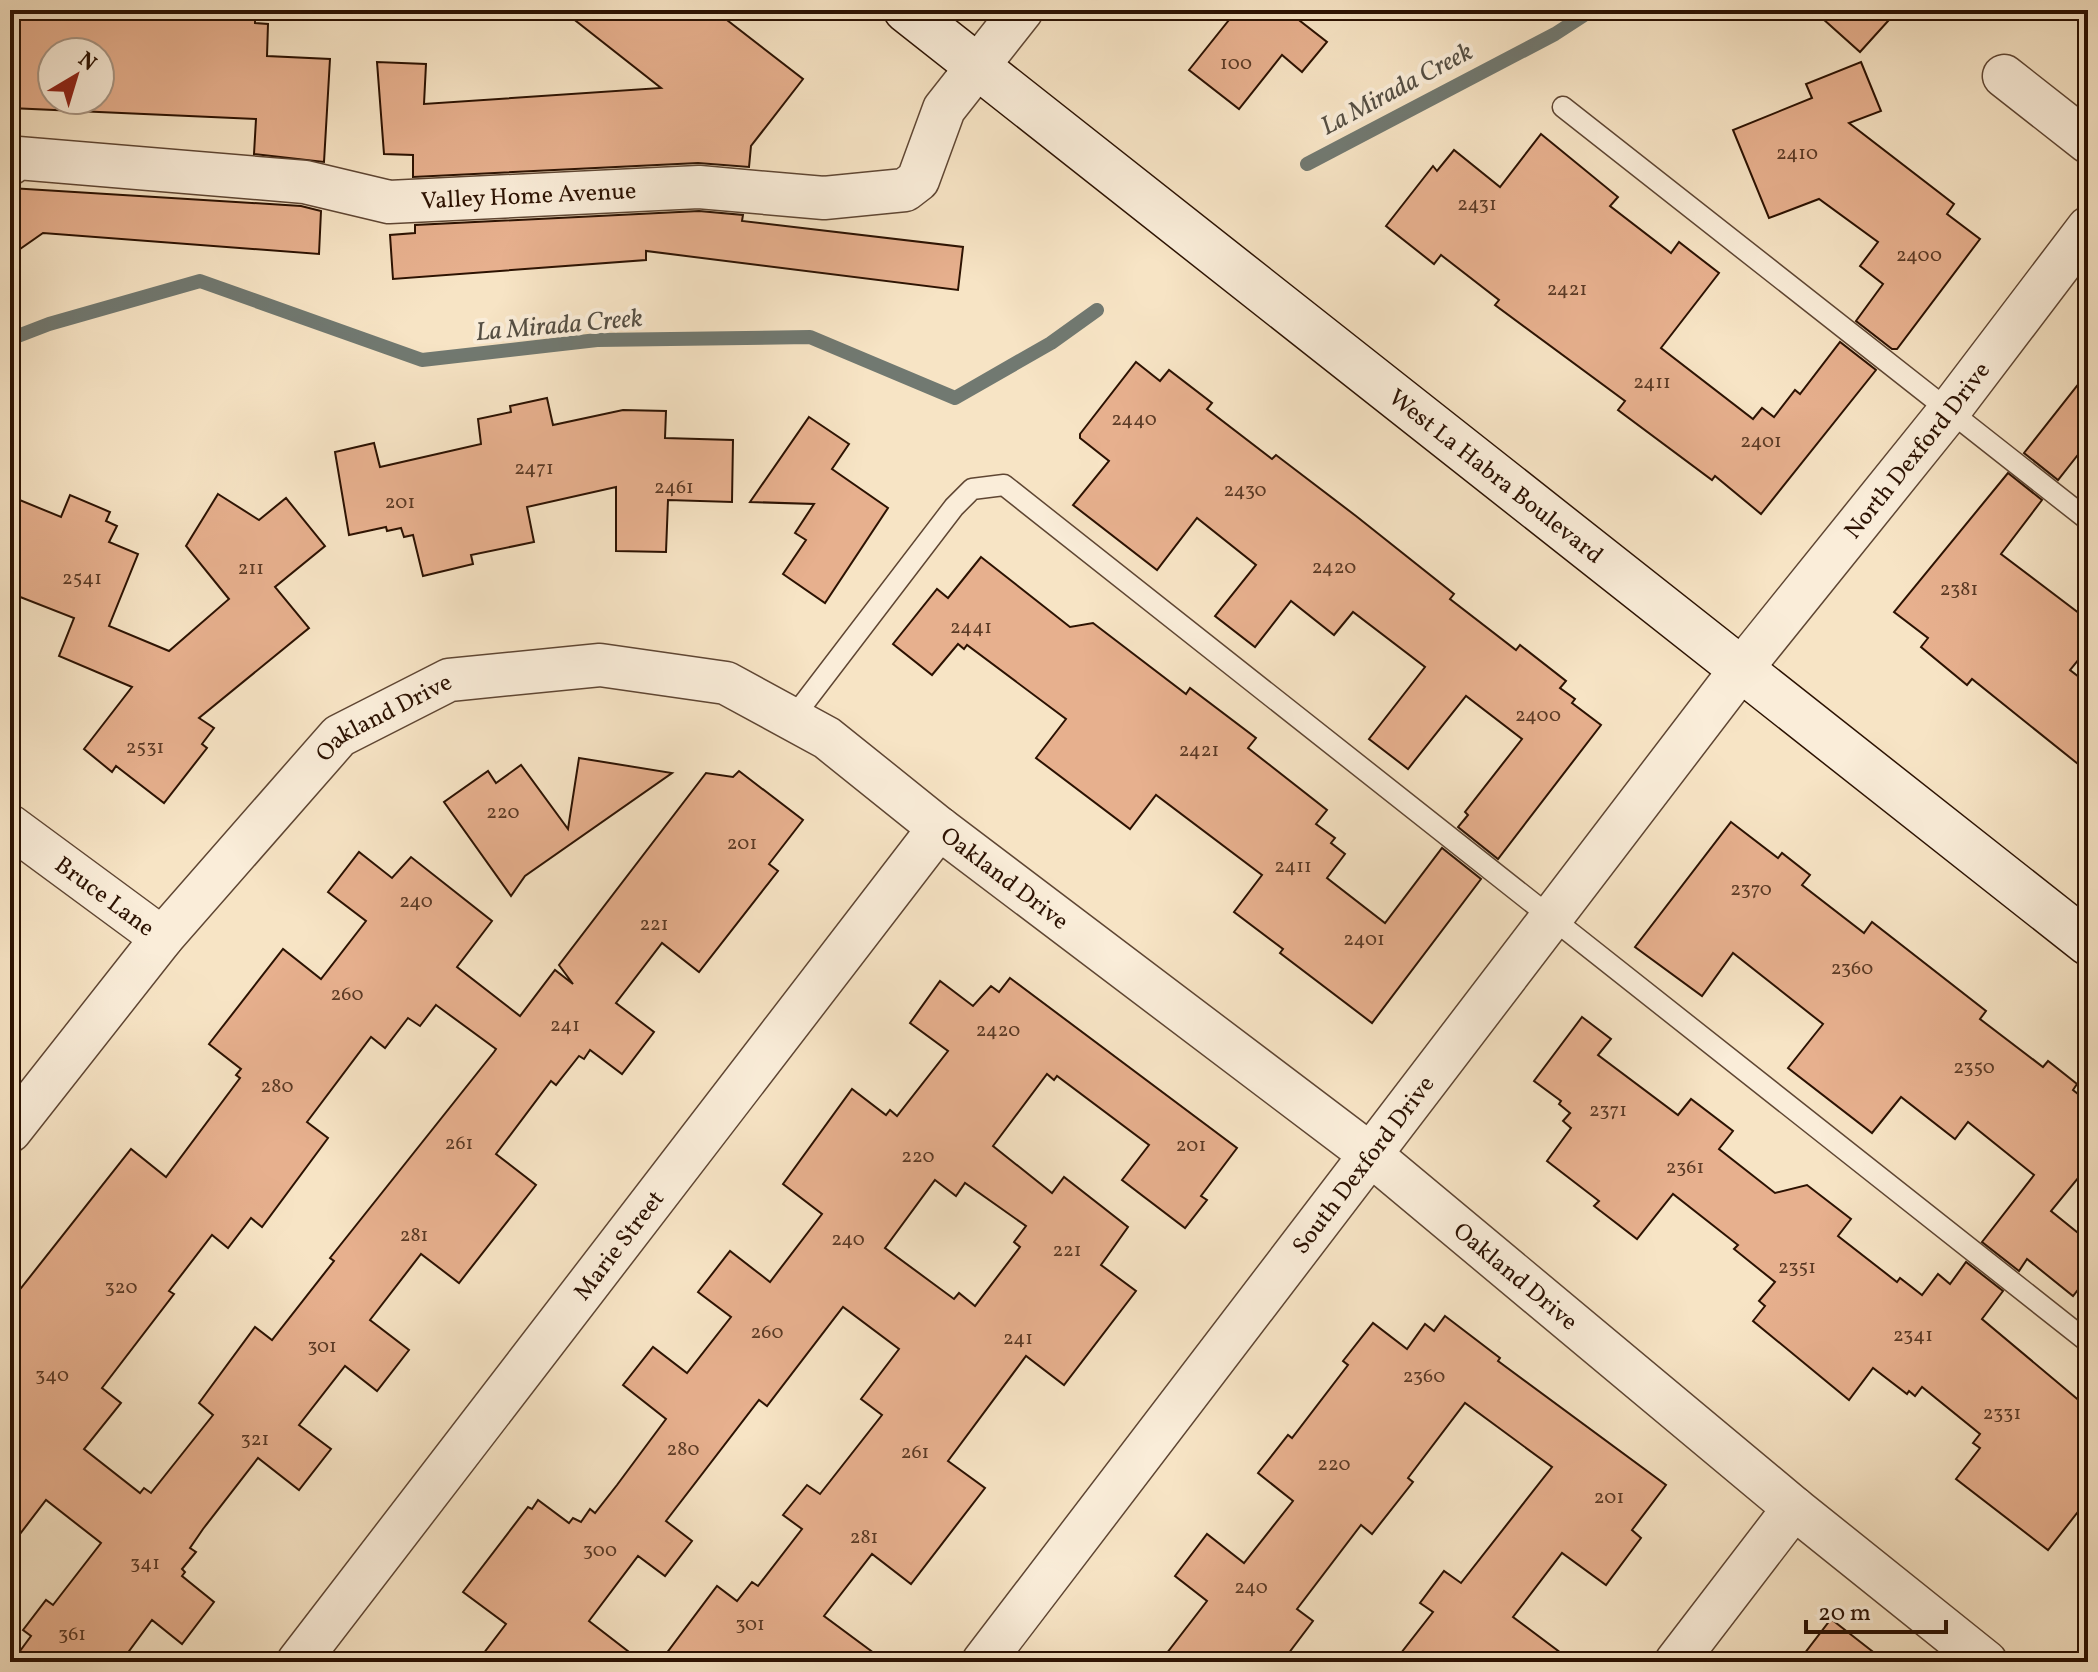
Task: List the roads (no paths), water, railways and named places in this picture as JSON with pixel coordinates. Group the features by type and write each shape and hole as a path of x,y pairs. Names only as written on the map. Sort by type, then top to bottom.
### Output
{"main road":[{"name":"West La Habra Boulevard","path":"906,10 2088,943"}],"street":[{"name":"Valley Home Avenue","path":"10,164 18,158 305,182 389,202 699,187 824,198 905,190 918,180 944,109 1022,10"},
{"path":"2004,76 2088,142"},
{"name":"North Dexford Drive","path":"1742,668 1949,411 2088,228"},
{"name":"Oakland Drive","path":"10,1131 162,938 339,736 449,680 600,665 726,683 827,738 939,828 1371,1155 1794,1508 1986,1662"},
{"name":"South Dexford Drive","path":"983,1662 1742,668"},
{"name":"Bruce Lane","path":"10,826 162,938"},
{"name":"Marie Street","path":"298,1662 939,828"},
{"path":"1676,1662 1794,1508"}],"lane":[{"path":"1563,107 2088,520"},
{"path":"792,719 954,507 972,489 1004,485 2088,1342"}],"waterway":[{"name":"La Mirada Creek","path":"1307,164 1555,34 1592,10"},
{"name":"La Mirada Creek","path":"10,339 49,324 200,281 422,360 597,340 810,337 955,398 1051,343 1097,310"}]}
